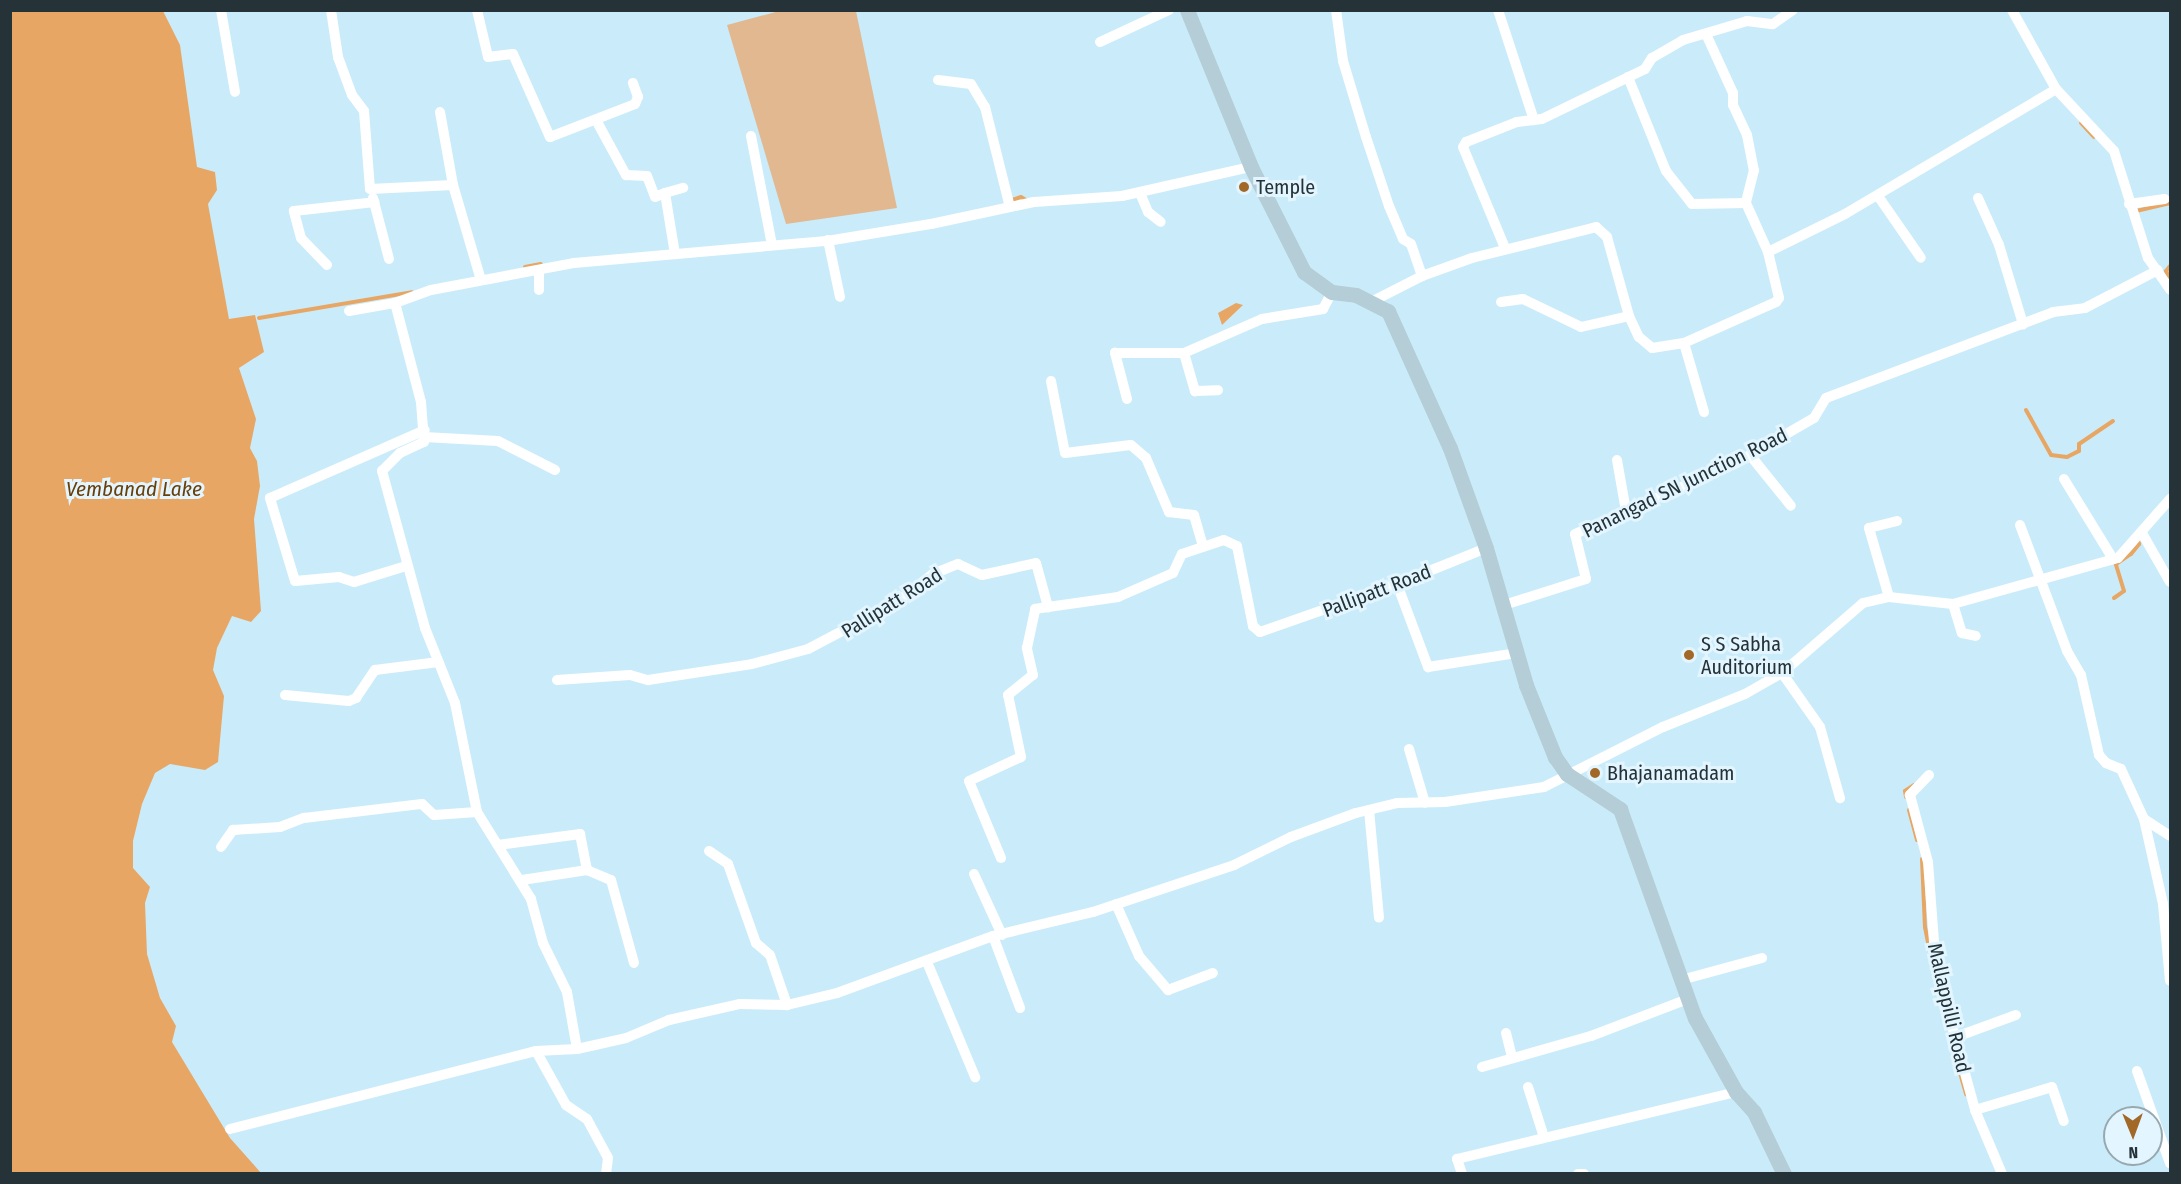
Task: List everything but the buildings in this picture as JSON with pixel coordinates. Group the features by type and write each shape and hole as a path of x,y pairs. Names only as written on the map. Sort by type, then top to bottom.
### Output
{"main road":[{"path":"1186,10 1251,167 1304,272 1332,292 1373,301 1388,311 1450,448 1486,548 1516,653 1555,757 1567,774 1620,809 1688,999 1736,1092 1754,1112 1784,1173"}],"street":[{"path":"221,10 235,92"},
{"path":"332,10 333,40 352,95 364,111 370,189 389,260"},
{"path":"477,10 488,57 513,54 550,138 635,104 638,97 633,83"},
{"path":"1100,42 1169,10"},
{"path":"1336,10 1343,61 1366,137 1389,206 1403,239 1411,244 1422,276"},
{"path":"1498,10 1534,120"},
{"path":"1505,248 1463,147 1466,142 1517,122 1534,120 1628,77 1683,40 1747,21 1773,24 1792,10"},
{"path":"2012,10 2056,89 2114,151 2148,258 2170,290"},
{"path":"1373,301 1422,276 1505,248 1562,232 1601,228 1607,237 1629,316 1639,337 1652,348 1684,343 1776,302 1779,298 1768,252 1746,203 1754,170 1747,135 1733,105 1733,93 1706,34"},
{"path":"1628,77 1666,171 1692,204 1746,203"},
{"path":"938,80 971,84 985,107 1010,207"},
{"path":"1768,252 1878,196 2056,89"},
{"path":"440,112 453,184 481,280"},
{"path":"596,120 626,175 646,176 655,197 683,188"},
{"path":"751,136 772,245"},
{"path":"349,311 395,303 431,290 574,263 828,240 1010,207 1140,193 1251,167"},
{"path":"370,189 453,184"},
{"path":"665,193 675,254"},
{"path":"1140,193 1148,212 1161,222"},
{"path":"1878,196 1921,258"},
{"path":"1978,198 1999,245 2023,324 2053,312 2085,308 2158,270"},
{"path":"2129,204 2165,199"},
{"path":"327,265 301,238 294,211 375,202"},
{"path":"828,240 840,297"},
{"path":"539,270 539,290"},
{"path":"1127,399 1115,353 1184,353 1262,320 1323,309 1332,292"},
{"path":"1501,302 1523,299 1581,327 1629,316"},
{"path":"395,303 424,433 424,442 400,453 382,471 406,567 438,662 455,703 477,812 522,880 543,943 567,992 577,1049"},
{"name":"Panangad SN Junction Road","path":"1504,605 1586,579 1575,534 1750,455 1814,418 1826,398 2023,324"},
{"path":"1684,343 1704,412"},
{"path":"1184,353 1195,391 1218,390"},
{"path":"1051,381 1065,453 1131,445 1146,458 1169,512 1194,515 1203,547"},
{"path":"406,567 354,582 339,577 295,581 270,498 424,433 498,441 555,470"},
{"path":"1750,455 1791,506"},
{"path":"1617,460 1626,511"},
{"path":"2064,479 2114,559"},
{"path":"230,1129 536,1051 577,1049 740,1004 787,1005 837,993 998,936 1116,904 1234,865 1291,837 1369,810 1397,803 1425,803 1544,787 1663,727 1710,711 1782,673 1844,616 1863,603 1889,597 1953,604 2114,559 2142,533 2170,499"},
{"path":"1889,597 1869,528 1897,520"},
{"path":"2020,525 2067,651 2081,675 2099,754 2106,763 2121,769 2144,819 2163,904 2170,981"},
{"path":"2142,533 2170,582"},
{"name":"Pallipatt Road","path":"557,680 630,675 648,680 752,664 808,649 897,602 933,574 958,564 982,575 1036,563 1048,607 1118,597 1173,573 1182,554 1224,540 1237,546 1253,626 1260,632 1397,585 1486,548"},
{"path":"1397,585 1428,667 1516,653"},
{"path":"1953,604 1962,633 1976,636"},
{"path":"1001,858 969,781 1021,757 1008,694 1033,675 1027,648 1035,609 1048,607"},
{"path":"285,695 349,701 356,698 375,670 438,662"},
{"path":"1782,673 1820,727 1840,798"},
{"path":"1409,749 1425,803"},
{"name":"Mallappilli Road","path":"1929,775 1910,795 1928,862 1932,939 1953,1038 1975,1110 2002,1173"},
{"path":"221,847 233,830 280,827 304,818 422,804 434,815 477,812"},
{"path":"1369,810 1379,918"},
{"path":"2144,819 2170,836"},
{"path":"498,845 580,834 587,870"},
{"path":"709,851 728,864 756,943 770,955 787,1005"},
{"path":"522,880 587,870 611,880 634,963"},
{"path":"974,874 998,936 1020,1008"},
{"path":"1116,904 1139,956 1168,990 1213,974"},
{"path":"1681,980 1762,958"},
{"path":"927,962 975,1077"},
{"path":"1482,1067 1591,1036 1688,999"},
{"path":"1953,1038 2016,1015"},
{"path":"1506,1033 1512,1057"},
{"path":"536,1051 566,1105 587,1119 608,1158 606,1173"},
{"path":"2137,1071 2170,1163"},
{"path":"1528,1087 1544,1137"},
{"path":"1975,1110 2052,1087 2064,1120"},
{"path":"1462,1173 1457,1159 1736,1092"},
{"path":"1578,1173 1584,1173"}],"shaded area":[{"path":"783,10 856,11 897,208 786,224 727,25"}],"water":[{"name":"Vembanad Lake","path":"10,11 163,11 180,45 197,167 215,172 217,190 208,204 229,319 255,315 264,352 239,368 256,419 250,448 257,461 260,486 254,519 261,611 251,622 232,616 217,648 213,670 224,696 218,762 205,770 170,764 155,773 142,804 133,841 133,868 150,887 145,903 147,954 160,998 176,1026 172,1042 230,1138 261,1173 11,1173"},
{"path":"1236,303 1243,305 1222,325 1218,313"}],"waterway":[{"path":"2081,123 2094,137"},
{"path":"1012,200 1021,197 1026,200"},
{"path":"2136,211 2170,203"},
{"path":"525,267 541,264"},
{"path":"2170,266 2166,271 2170,279"},
{"path":"259,318 412,292"},
{"path":"2026,410 2051,455 2067,457 2079,451 2079,444 2113,421"},
{"path":"2114,598 2124,591 2116,564 2131,554 2139,544 2137,538"},
{"path":"1906,797 1905,791 1914,785"},
{"path":"1909,810 1917,840"},
{"path":"1922,859 1925,927 1931,959"},
{"path":"1956,1059 1966,1095"}],"place":[{"name":"Temple","path":"1244,187"},
{"name":"S S Sabha Auditorium","path":"1689,655"},
{"name":"Bhajanamadam","path":"1595,773"}]}
